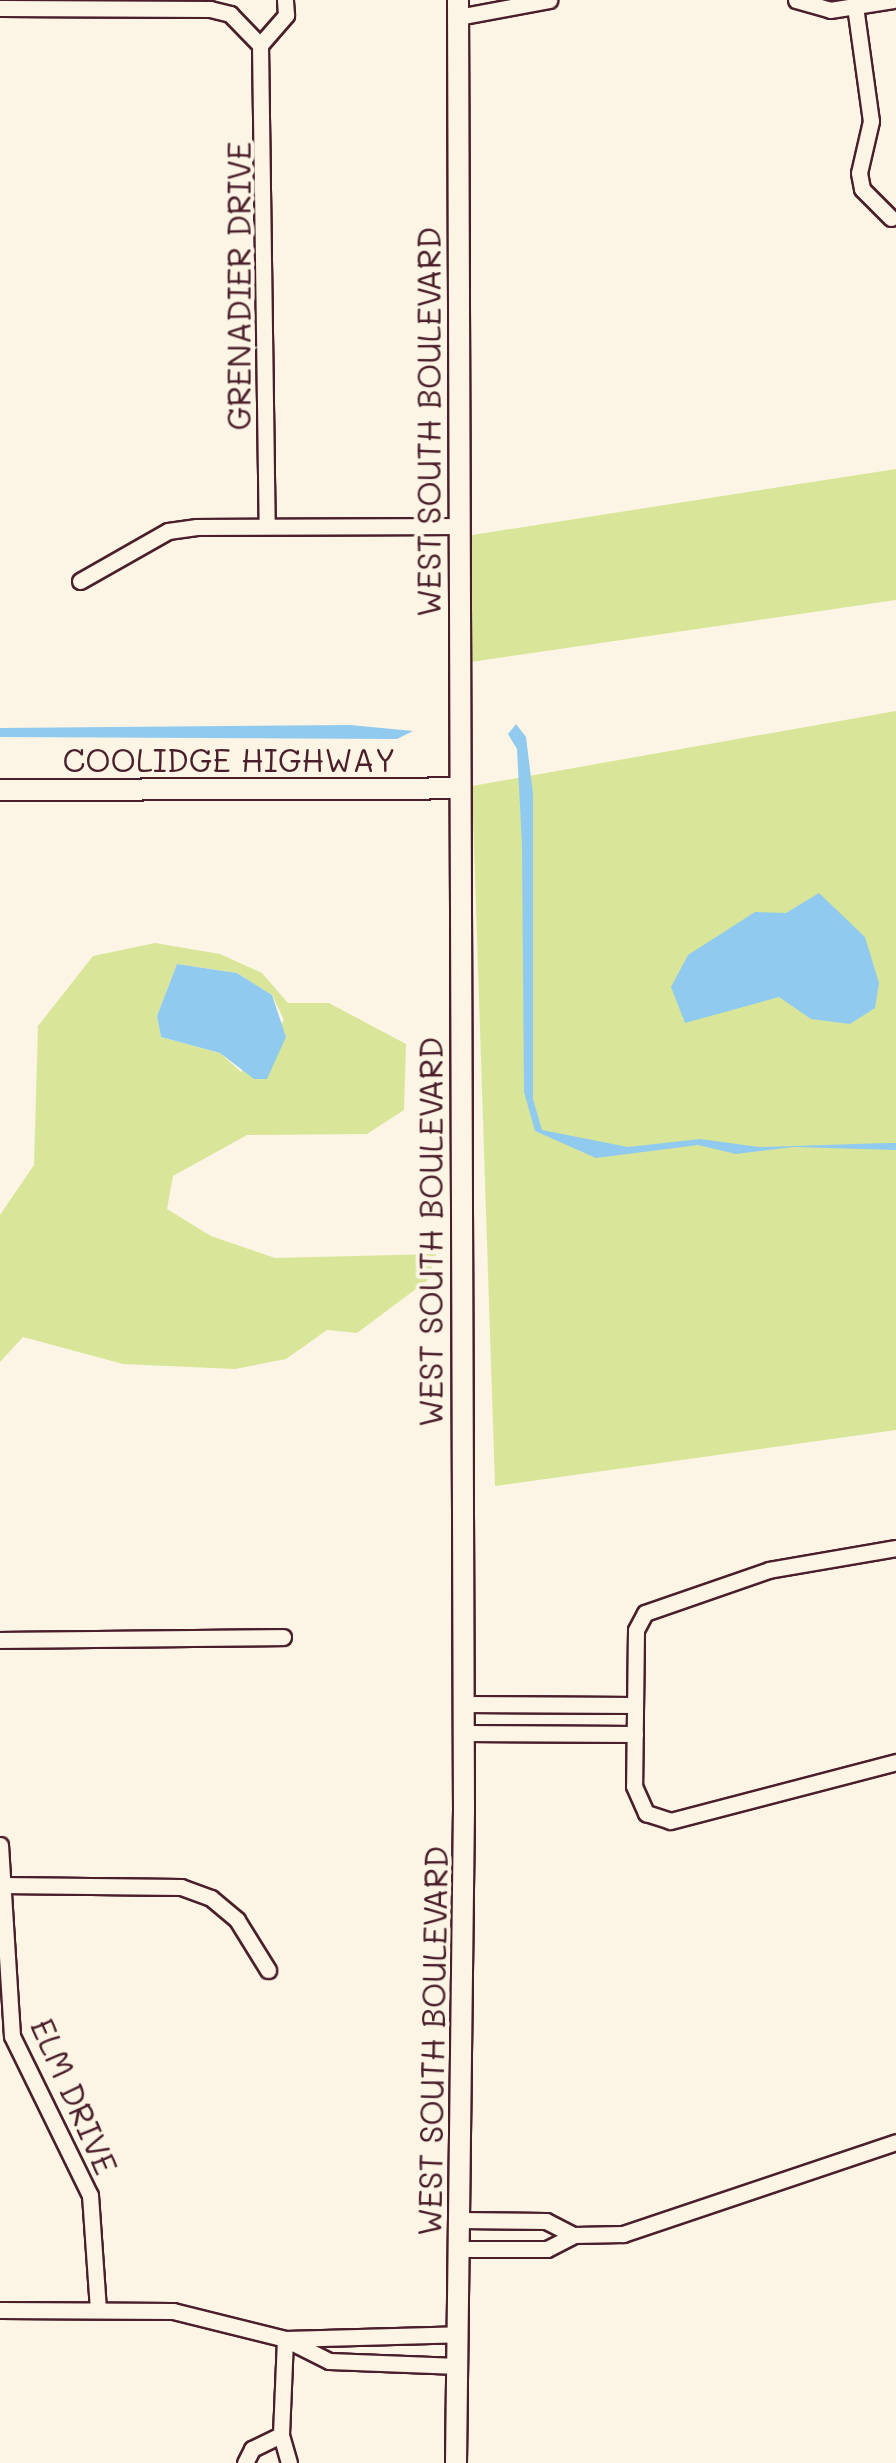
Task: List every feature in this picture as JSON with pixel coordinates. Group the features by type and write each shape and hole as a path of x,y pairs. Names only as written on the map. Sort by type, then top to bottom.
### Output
{"main road":[{"name":"WEST SOUTH BOULEVARD","path":"456,2463 464,1733 458,9"},
{"name":"COOLIDGE HIGHWAY","path":"0,790 458,788"}],"street":[{"path":"230,14 240,0"},
{"path":"0,8 230,14 246,26 260,45 286,15 285,0"},
{"path":"458,9 549,0"},
{"path":"796,0 818,9 893,0"},
{"path":"855,6 871,108 858,173 862,189 891,218"},
{"name":"GRENADIER DRIVE","path":"260,45 267,526"},
{"path":"80,581 168,532 267,526 458,526"},
{"path":"896,1548 794,1564 651,1608 636,1630 636,1798 662,1820 896,1762"},
{"path":"0,1640 282,1637"},
{"path":"464,1704 634,1705"},
{"path":"464,1733 635,1734"},
{"name":"ELM DRIVE","path":"0,1846 12,2036 90,2195 98,2310"},
{"path":"0,1884 181,1886 211,1898 237,1920 268,1970"},
{"path":"460,2249 547,2250 574,2235 646,2229 896,2142"},
{"path":"460,2220 546,2221 574,2235"},
{"path":"516,2220 516,2249"},
{"path":"0,2310 193,2313 286,2339 329,2361 458,2366"},
{"path":"286,2339 458,2334"},
{"path":"286,2339 281,2434 290,2463"},
{"path":"245,2463 252,2449 281,2434"}],"green space":[{"path":"896,469 896,600 471,662 472,535"},
{"path":"896,711 896,1430 495,1486 472,786"},
{"path":"155,943 220,954 262,973 288,1003 329,1003 406,1044 404,1110 367,1134 247,1135 173,1176 167,1209 211,1236 275,1258 436,1254 428,1280 357,1333 327,1330 286,1359 235,1369 123,1364 23,1337 0,1362 0,1215 34,1165 38,1026 93,956","holes":["177,964 237,973 272,995 284,1020 241,1072 220,1053 161,1037 157,1016"]}],"water":[{"path":"516,724 526,737 533,794 533,1099 542,1130 628,1147 700,1139 759,1147 896,1143 896,1150 794,1147 736,1154 698,1145 596,1158 535,1131 524,1092 522,845 517,749 508,734"},
{"path":"350,725 413,731 397,739 0,737 0,728"},
{"path":"819,893 865,937 879,983 875,1008 850,1024 811,1019 779,997 685,1023 671,987 688,955 755,912 786,913"},
{"path":"177,964 237,973 272,995 286,1037 267,1079 254,1079 220,1053 161,1037 157,1016"}]}
